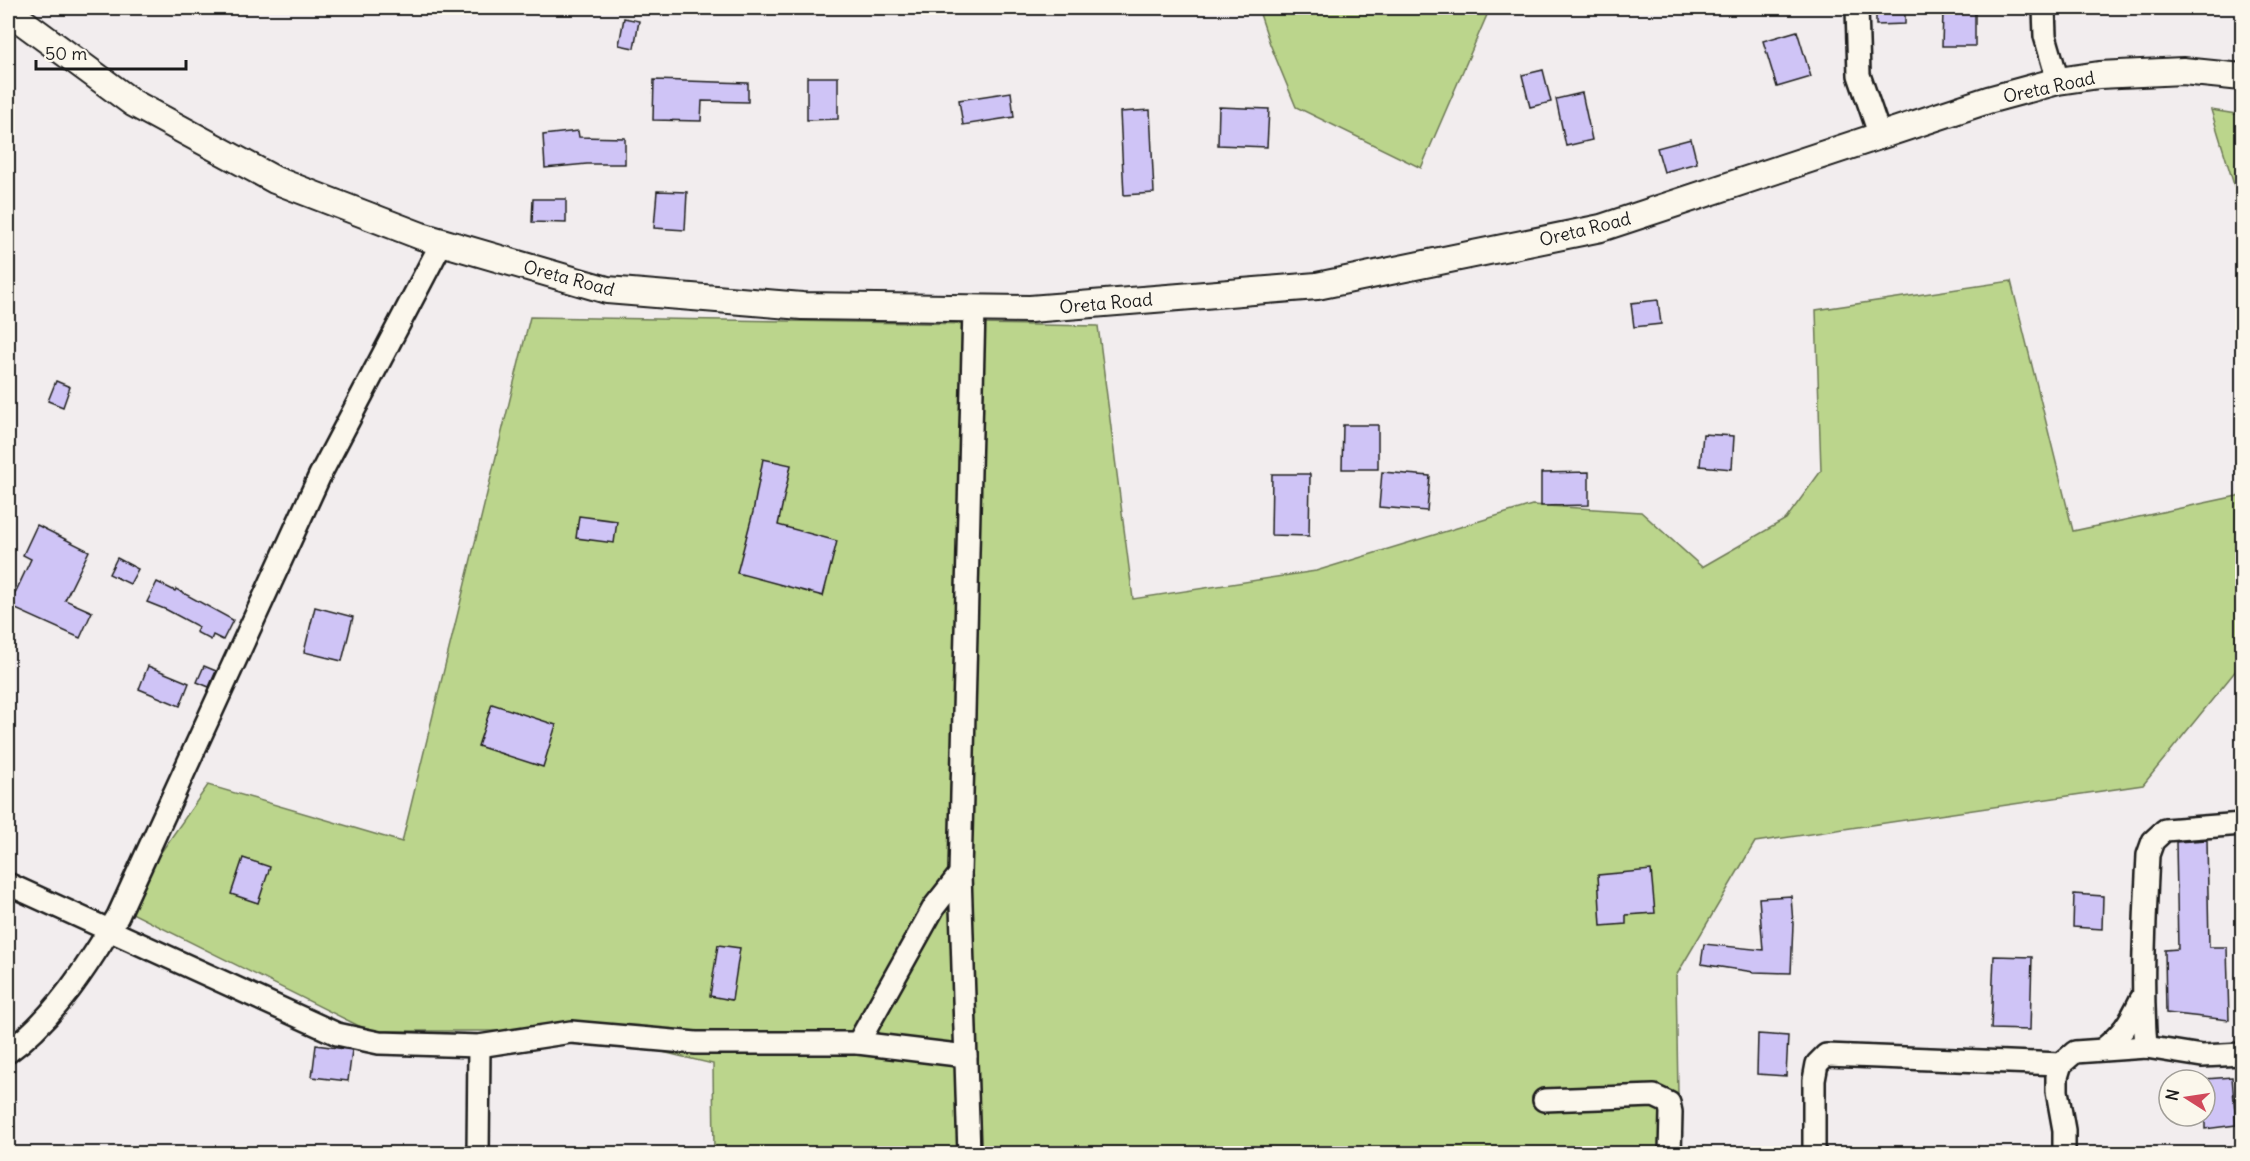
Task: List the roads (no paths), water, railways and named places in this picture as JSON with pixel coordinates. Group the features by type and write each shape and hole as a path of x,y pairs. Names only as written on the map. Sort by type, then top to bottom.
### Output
{"street":[{"path":"1857,8 1859,75 1880,136"},
{"path":"2044,8 2045,36 2058,81"},
{"name":"Oreta Road","path":"8,11 133,103 275,180 421,236 607,290 802,306 1030,309 1317,286 1601,228 1988,100 2058,81 2099,75 2183,71 2242,78"},
{"path":"8,1052 21,1043 64,995 87,966 118,916 320,475 442,242"},
{"path":"969,1154 960,874 974,309"},
{"path":"2145,1047 2142,997 2148,855 2153,841 2165,830 2242,824"},
{"path":"858,1044 934,907 960,874"},
{"path":"8,884 337,1034 379,1043 479,1046 571,1032 696,1043 858,1044 966,1056"},
{"path":"924,926 962,927"},
{"path":"2102,1050 2121,1034 2130,1022 2142,997"},
{"path":"478,1154 479,1046"},
{"path":"2064,1154 2064,1130 2057,1091 2057,1077 2061,1064 2075,1052 2145,1047 2202,1056 2242,1054"},
{"path":"1814,1154 1814,1080 1817,1064 1826,1055 2061,1064"},
{"path":"1544,1100 1654,1096 1669,1103 1671,1112 1670,1154"}]}
